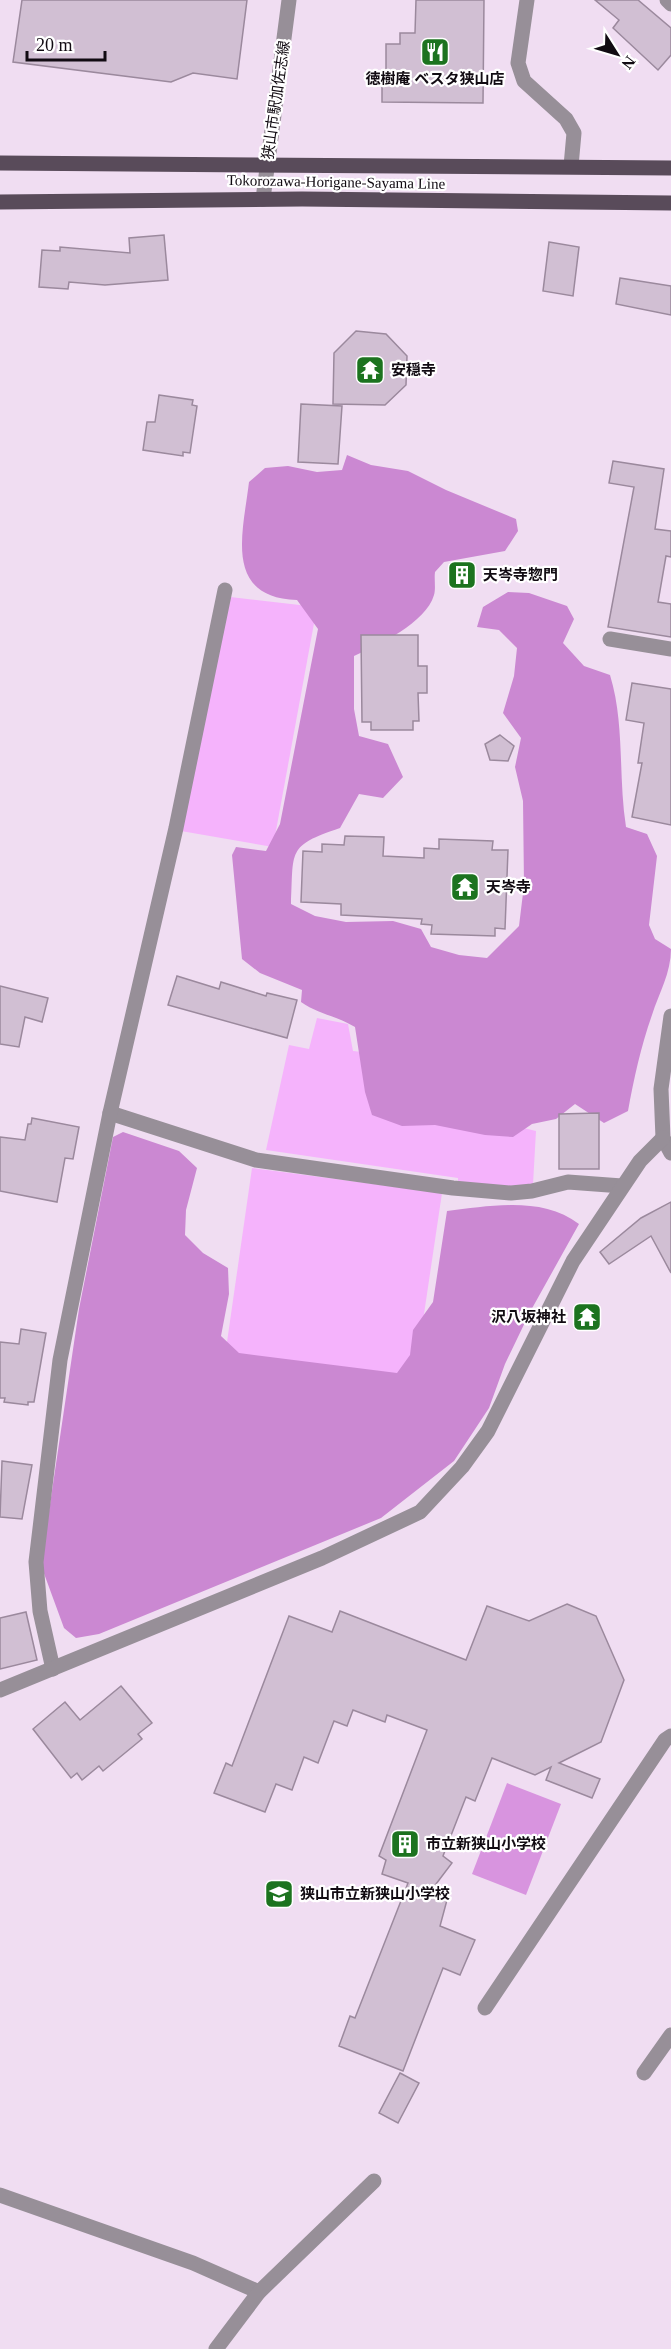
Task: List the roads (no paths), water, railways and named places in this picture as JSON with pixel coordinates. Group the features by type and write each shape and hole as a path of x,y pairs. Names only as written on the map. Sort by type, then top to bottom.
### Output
{"main road":[{"name":"Tokorozawa-Horigane-Sayama Line","path":"0,163 671,168"},
{"name":"Tokorozawa-Horigane-Sayama Line","path":"0,202 263,199 671,204"}],"street":[{"name":"狭山市駅加佐志線","path":"263,199 289,0"},
{"path":"527,0 518,63 524,81 566,119 574,133 571,166"},
{"path":"667,0 671,4"},
{"path":"53,1669 40,1611 36,1562 60,1360 110,1113 177,828 225,590"},
{"path":"610,639 671,649"},
{"path":"671,1016 668,1052 661,1089 663,1138 671,1153"},
{"path":"110,1113 256,1160 453,1188 511,1192 532,1191 568,1182 622,1186"},
{"path":"0,1690 333,1554 420,1512 462,1467 488,1431 573,1261 640,1161 663,1138"},
{"path":"485,2008 665,1740 671,1736"},
{"path":"644,2073 671,2035"},
{"path":"216,2349 259,2292 374,2181"},
{"path":"0,2195 194,2263 259,2292"}],"place":[{"name":"徳樹庵 ベスタ狭山店","path":"435,52"},
{"name":"安穏寺","path":"370,370"},
{"name":"天岑寺惣門","path":"462,575"},
{"name":"天岑寺","path":"465,887"},
{"name":"沢八坂神社","path":"587,1317"},
{"name":"市立新狭山小学校","path":"405,1844"},
{"name":"狭山市立新狭山小学校","path":"279,1894"}]}
